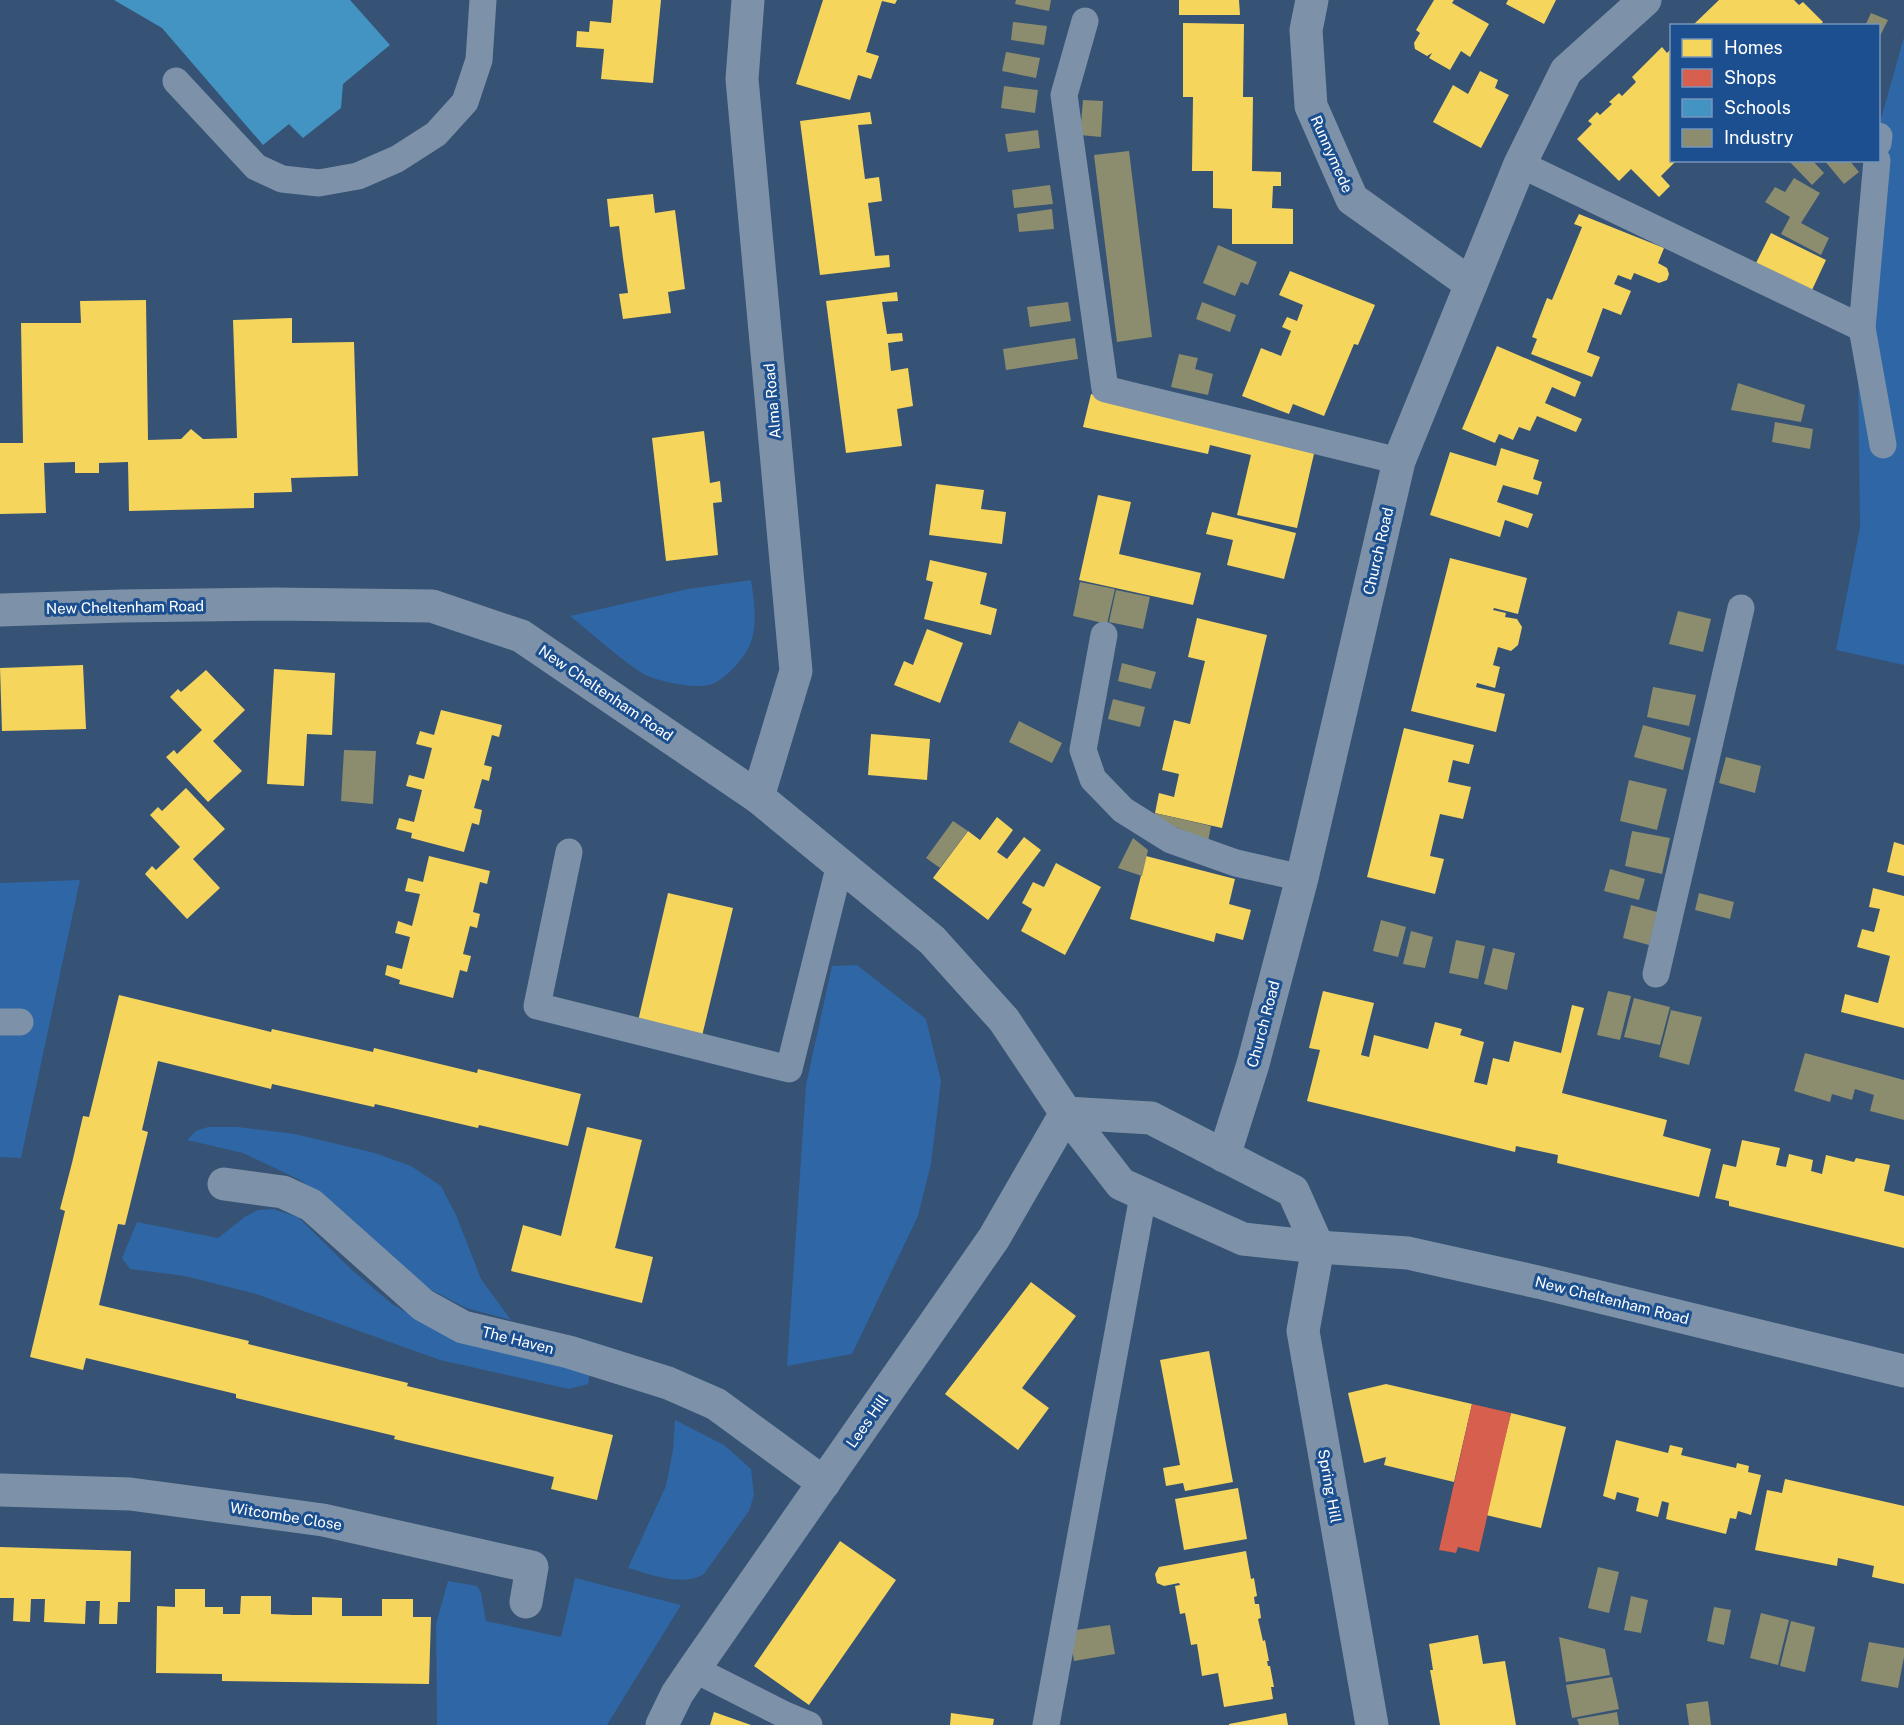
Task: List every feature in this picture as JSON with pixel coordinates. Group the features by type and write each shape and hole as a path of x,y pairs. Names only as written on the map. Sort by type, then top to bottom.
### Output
{"street":[{"name":"Alma Road","path":"748,0 742,79 796,671 758,797"},
{"name":"Runnymede","path":"1312,0 1306,30 1311,106 1352,199 1472,284"},
{"name":"Church Road","path":"1224,1156 1253,1064 1302,878 1399,461 1520,164 1566,71 1645,0"},
{"name":"New Cheltenham Road","path":"0,610 274,604 432,606 521,636 758,797 932,940 1004,1020 1066,1113 1121,1184 1143,1196 1243,1239 1318,1247 1408,1252 1542,1282 1904,1371"},
{"path":"1066,1113 1151,1118 1293,1191 1318,1247"},
{"name":"Lees Hill","path":"662,1725 677,1694 694,1669 994,1238 1066,1113"},
{"name":"The Haven","path":"224,1184 283,1192 311,1205 423,1305 463,1327 580,1356 668,1383 716,1404 824,1483"},
{"name":"Spring Hill","path":"1318,1247 1303,1331 1372,1725"},
{"name":"Witcombe Close","path":"0,1490 130,1494 323,1520 532,1567 526,1602"}],"lane":[{"path":"176,81 256,167 282,180 319,183 358,176 397,159 436,134 465,102 478,60 483,0"},
{"path":"1085,21 1064,95 1105,389 1399,461"},
{"path":"1877,162 1862,328 1883,446"},
{"path":"1520,164 1862,328"},
{"path":"1656,974 1741,608"},
{"path":"1104,635 1083,750 1093,779 1124,810 1171,840 1236,863 1302,878"},
{"path":"569,852 537,1006 789,1069 840,864"},
{"path":"1046,1725 1143,1196"},
{"path":"694,1669 809,1725"}],"shaded area":[{"path":"1904,37 1904,665 1836,650 1860,527 1857,289 1874,162 1880,162 1880,122"},
{"path":"751,580 755,617 750,645 741,660 729,673 709,685 685,685 648,676 624,660 570,616 688,589"},
{"path":"80,880 21,1158 0,1157 0,883"},
{"path":"857,965 926,1019 941,1081 931,1164 918,1216 852,1354 787,1366 806,1085 832,966"},
{"path":"208,1127 238,1127 295,1134 375,1153 411,1166 441,1186 456,1215 481,1279 511,1320 466,1308 424,1286 343,1212 300,1180 243,1153 187,1140 196,1131"},
{"path":"273,1209 298,1217 353,1271 392,1304 440,1332 590,1374 588,1384 569,1389 440,1360 256,1294 185,1276 130,1269 122,1258 137,1222 218,1238 246,1216 258,1210"},
{"path":"675,1420 724,1445 751,1469 754,1495 749,1511 704,1574 686,1580 657,1576 628,1568 666,1486 673,1450"},
{"path":"575,1578 681,1605 607,1725 437,1725 436,1624 448,1581 477,1586 481,1593 486,1621 561,1637"}],"building: Homes":[{"path":"613,0 661,0 653,83 601,79 604,49 576,47 577,31 589,32 590,21 611,23"},
{"path":"823,0 897,0 895,4 882,1 866,52 879,56 871,79 858,75 850,100 796,84"},
{"path":"1179,0 1239,0 1240,15 1179,15"},
{"path":"1434,0 1454,0 1452,3 1489,24 1470,57 1461,51 1450,70 1429,58 1432,53 1427,56 1415,49 1414,43 1420,33 1416,30"},
{"path":"1508,0 1556,0 1544,24 1506,4"},
{"path":"1719,0 1794,0 1799,5 1803,2 1823,22 1821,24 1694,24"},
{"path":"1183,23 1244,24 1243,97 1253,97 1252,171 1281,172 1281,186 1273,186 1272,208 1293,209 1293,244 1232,244 1232,209 1213,208 1213,171 1192,171 1193,97 1183,97"},
{"path":"1662,47 1667,53 1670,50 1670,162 1675,162 1661,176 1670,186 1659,197 1631,169 1619,181 1577,139 1592,124 1588,121 1597,112 1600,115 1612,104 1609,102 1619,93 1622,96 1636,82 1632,77"},
{"path":"1480,71 1498,80 1495,88 1509,95 1481,148 1433,122 1453,85 1468,94"},
{"path":"870,112 872,124 858,125 865,179 879,177 882,201 868,203 875,256 889,255 890,267 820,275 800,121"},
{"path":"653,194 655,213 675,210 685,289 668,292 671,313 623,319 619,294 628,293 619,226 610,227 607,199"},
{"path":"1579,214 1664,248 1658,263 1667,268 1669,274 1667,280 1659,283 1634,273 1631,280 1618,275 1614,284 1631,291 1621,315 1603,308 1587,352 1600,357 1592,377 1531,354 1537,339 1532,337 1547,298 1552,300 1582,227 1574,224"},
{"path":"1771,233 1826,260 1812,290 1756,263"},
{"path":"1290,271 1375,305 1358,345 1354,344 1324,416 1293,404 1289,414 1242,396 1261,348 1281,356 1291,331 1282,327 1287,317 1297,321 1303,305 1279,295"},
{"path":"897,292 898,301 882,302 887,334 902,333 903,341 888,343 891,371 908,368 913,406 897,409 902,446 846,453 826,301"},
{"path":"146,300 148,440 181,439 191,429 203,439 237,438 233,320 292,318 292,343 354,342 358,476 291,478 292,492 254,493 254,508 129,511 128,462 99,463 99,473 75,473 75,462 44,463 46,513 0,514 0,443 23,443 21,323 81,323 80,301"},
{"path":"1497,346 1581,382 1575,397 1552,387 1545,403 1582,419 1576,432 1537,416 1530,431 1519,427 1513,440 1499,434 1495,443 1462,429"},
{"path":"1091,394 1316,445 1297,528 1237,515 1251,455 1210,445 1208,454 1083,427"},
{"path":"704,431 710,483 720,481 722,502 713,503 718,555 666,561 652,438"},
{"path":"1501,448 1539,460 1533,479 1542,482 1538,495 1503,485 1497,502 1533,514 1528,528 1505,520 1500,537 1430,515 1450,452 1496,466"},
{"path":"936,484 984,490 981,509 1006,512 1002,544 929,535"},
{"path":"1098,495 1131,502 1119,554 1201,573 1193,605 1079,580"},
{"path":"1212,512 1296,533 1284,579 1227,565 1233,540 1206,534"},
{"path":"1450,558 1527,578 1518,614 1494,608 1493,610 1506,613 1505,617 1517,619 1522,627 1518,645 1511,651 1498,647 1493,665 1500,667 1495,688 1477,683 1476,687 1505,694 1496,732 1411,711"},
{"path":"930,560 987,573 980,604 997,609 991,635 924,619 933,582 926,580"},
{"path":"1197,618 1267,635 1222,828 1155,813 1159,793 1174,797 1179,774 1162,770 1174,720 1190,724 1205,661 1188,657"},
{"path":"927,629 963,643 940,703 894,685 904,661 913,665"},
{"path":"83,665 86,729 2,731 0,668"},
{"path":"274,669 335,673 332,735 307,734 304,786 267,784"},
{"path":"206,670 245,710 213,741 242,771 208,802 166,757 174,750 177,754 202,730 170,697 178,689 181,692"},
{"path":"441,710 502,725 499,737 492,735 484,765 492,767 489,781 482,779 474,808 482,810 479,825 472,823 464,852 411,838 412,833 396,829 399,818 414,822 422,790 406,786 409,775 424,779 432,748 416,744 420,731 434,735"},
{"path":"1404,728 1474,745 1469,764 1453,760 1448,782 1471,787 1463,819 1440,814 1430,856 1444,859 1435,894 1367,877"},
{"path":"871,734 930,739 927,780 868,775"},
{"path":"186,788 225,829 193,859 220,888 187,919 145,874 152,866 156,870 180,847 150,815 158,807 162,811"},
{"path":"997,817 1013,830 997,852 1007,859 1024,837 1041,850 988,920 933,878 968,831 980,840"},
{"path":"1894,842 1904,845 1904,876 1887,872"},
{"path":"429,856 490,871 487,884 480,882 473,912 480,914 477,928 470,926 463,954 471,956 467,972 460,970 453,998 399,984 400,980 385,975 387,965 402,969 410,937 395,933 398,921 412,926 420,894 405,891 408,878 423,882"},
{"path":"1146,856 1235,879 1229,904 1251,910 1243,940 1216,933 1214,942 1130,919"},
{"path":"1056,863 1101,887 1065,955 1021,931 1032,909 1022,903 1033,882 1044,887"},
{"path":"1873,888 1904,896 1904,1028 1841,1012 1845,994 1878,1003 1885,976 1890,956 1857,947 1862,929 1874,932 1880,909 1869,907"},
{"path":"668,893 733,908 702,1036 638,1021"},
{"path":"1323,991 1374,1003 1361,1055 1369,1057 1374,1035 1428,1049 1435,1022 1462,1029 1460,1035 1484,1042 1474,1082 1487,1085 1493,1058 1509,1062 1514,1041 1561,1053 1572,1005 1584,1008 1562,1093 1667,1120 1663,1136 1711,1149 1699,1197 1557,1163 1558,1155 1516,1146 1515,1152 1307,1101 1320,1050 1309,1048"},
{"path":"119,995 271,1032 272,1029 373,1052 374,1048 477,1073 478,1069 581,1094 568,1146 479,1125 478,1128 375,1104 374,1107 272,1084 271,1089 158,1061 142,1130 148,1132 125,1225 118,1224 99,1305 249,1341 248,1344 408,1383 407,1386 613,1435 597,1500 551,1489 554,1477 236,1398 236,1394 86,1358 83,1370 30,1357 65,1211 60,1209 83,1116 89,1117"},
{"path":"587,1127 642,1140 615,1248 653,1257 642,1303 511,1271 523,1225 561,1236"},
{"path":"1742,1140 1780,1148 1776,1165 1786,1167 1789,1154 1813,1160 1811,1171 1822,1174 1826,1155 1854,1162 1856,1158 1890,1165 1884,1191 1904,1196 1904,1248 1729,1206 1729,1201 1715,1198 1723,1164 1736,1167"},
{"path":"1031,1282 1076,1316 1022,1388 1049,1408 1018,1450 945,1394"},
{"path":"1209,1351 1233,1482 1185,1491 1183,1483 1166,1486 1163,1468 1180,1465 1160,1360"},
{"path":"1386,1384 1472,1404 1454,1482 1384,1465 1386,1457 1364,1463 1348,1393"},
{"path":"1511,1413 1566,1427 1541,1528 1486,1515"},
{"path":"1616,1440 1668,1453 1670,1445 1683,1448 1681,1455 1736,1468 1737,1463 1749,1466 1748,1472 1761,1475 1751,1515 1738,1511 1736,1519 1730,1518 1726,1534 1666,1519 1669,1503 1662,1501 1658,1517 1636,1511 1639,1498 1617,1492 1615,1500 1603,1496"},
{"path":"1785,1479 1904,1506 1904,1584 1872,1577 1874,1566 1838,1558 1837,1566 1755,1550 1767,1490 1782,1493"},
{"path":"1238,1488 1247,1539 1184,1550 1175,1499"},
{"path":"840,1541 896,1580 809,1705 754,1666"},
{"path":"0,1547 131,1551 130,1602 118,1602 117,1624 99,1624 100,1601 86,1601 85,1624 44,1622 45,1599 31,1599 30,1622 13,1621 14,1598 0,1598"},
{"path":"1246,1551 1251,1579 1254,1578 1257,1596 1254,1597 1255,1604 1259,1604 1261,1618 1258,1619 1263,1641 1265,1640 1269,1661 1267,1661 1274,1687 1271,1687 1273,1699 1224,1707 1218,1673 1202,1676 1197,1644 1191,1645 1185,1613 1180,1614 1175,1586 1180,1585 1179,1583 1164,1586 1157,1583 1155,1574 1159,1567"},
{"path":"175,1589 205,1589 205,1607 223,1607 223,1614 240,1614 241,1596 271,1596 271,1614 293,1615 312,1615 312,1597 342,1598 342,1616 382,1616 382,1599 413,1599 413,1617 431,1617 429,1684 222,1681 222,1674 156,1673 157,1606 175,1607"},
{"path":"1478,1635 1483,1664 1505,1661 1516,1725 1440,1725 1430,1670 1433,1670 1429,1644"},
{"path":"714,1712 751,1725 710,1725"},
{"path":"951,1713 994,1719 993,1725 950,1725"},
{"path":"1286,1713 1288,1725 1229,1725 1229,1724"}],"building: Shops":[{"path":"1472,1404 1511,1413 1479,1552 1458,1547 1456,1553 1439,1550"}],"building: Schools":[{"path":"114,0 350,0 390,45 343,84 341,108 303,138 289,124 263,145 162,28"}],"building: Industry":[{"path":"1016,0 1051,0 1049,11 1015,4"},
{"path":"1871,13 1888,20 1880,36 1880,24 1866,24"},
{"path":"1013,22 1047,26 1044,45 1011,40"},
{"path":"1006,52 1040,58 1036,78 1002,71"},
{"path":"1004,86 1038,90 1035,113 1001,108"},
{"path":"1083,100 1103,101 1101,137 1080,135"},
{"path":"1038,130 1040,148 1008,152 1005,134"},
{"path":"1129,151 1152,337 1117,342 1094,155"},
{"path":"1790,162 1814,162 1824,173 1812,185"},
{"path":"1826,162 1851,162 1859,172 1844,184"},
{"path":"1794,178 1820,193 1801,223 1829,238 1821,255 1781,234 1790,217 1765,202 1775,187 1785,192"},
{"path":"1050,185 1053,204 1014,208 1012,190"},
{"path":"1052,209 1054,229 1019,232 1017,214"},
{"path":"1218,245 1257,262 1248,285 1241,282 1235,296 1203,283"},
{"path":"1068,302 1071,321 1030,327 1027,307"},
{"path":"1202,302 1236,315 1230,332 1196,319"},
{"path":"1075,338 1078,359 1006,370 1003,349"},
{"path":"1179,354 1198,358 1195,369 1213,374 1208,395 1171,387"},
{"path":"1738,383 1805,405 1801,422 1731,410"},
{"path":"1775,422 1813,429 1810,449 1772,442"},
{"path":"1080,582 1115,589 1107,624 1073,616"},
{"path":"1116,590 1150,597 1143,629 1109,622"},
{"path":"1678,611 1711,619 1703,652 1669,644"},
{"path":"1122,663 1156,672 1151,689 1118,681"},
{"path":"1653,687 1696,695 1689,726 1647,717"},
{"path":"1113,699 1145,707 1140,727 1108,719"},
{"path":"1019,721 1062,743 1052,763 1009,742"},
{"path":"1643,725 1691,738 1683,770 1634,757"},
{"path":"344,750 376,751 373,804 341,801"},
{"path":"1726,757 1761,766 1755,793 1719,783"},
{"path":"1629,780 1667,789 1657,830 1620,821"},
{"path":"1155,813 1211,826 1208,842 1154,817"},
{"path":"953,821 968,831 940,868 926,858"},
{"path":"1632,831 1670,838 1662,874 1625,866"},
{"path":"1133,838 1148,850 1142,876 1118,868"},
{"path":"1610,869 1645,879 1639,900 1604,891"},
{"path":"1699,893 1734,902 1730,919 1695,910"},
{"path":"1631,905 1657,912 1649,945 1623,938"},
{"path":"1381,920 1406,927 1398,957 1373,951"},
{"path":"1411,931 1433,937 1425,968 1403,964"},
{"path":"1456,940 1485,946 1478,979 1449,973"},
{"path":"1493,948 1515,953 1507,990 1484,984"},
{"path":"1608,991 1631,996 1620,1040 1597,1035"},
{"path":"1634,998 1670,1007 1660,1045 1624,1037"},
{"path":"1671,1010 1702,1017 1689,1065 1659,1057"},
{"path":"1805,1053 1904,1080 1904,1120 1870,1111 1874,1095 1855,1089 1852,1100 1832,1094 1830,1102 1794,1091"},
{"path":"1598,1567 1619,1572 1609,1613 1588,1608"},
{"path":"1631,1596 1648,1600 1641,1633 1624,1630"},
{"path":"1714,1607 1731,1610 1724,1645 1707,1641"},
{"path":"1761,1613 1789,1620 1778,1665 1750,1658"},
{"path":"1791,1621 1815,1627 1805,1672 1780,1666"},
{"path":"1110,1625 1115,1654 1074,1661 1069,1631"},
{"path":"1559,1637 1605,1649 1610,1675 1566,1682"},
{"path":"1869,1642 1904,1648 1898,1688 1861,1681"},
{"path":"1612,1677 1619,1709 1572,1718 1566,1685"},
{"path":"1708,1701 1711,1725 1689,1725 1686,1704"},
{"path":"1617,1712 1619,1725 1579,1725 1577,1719"}]}
